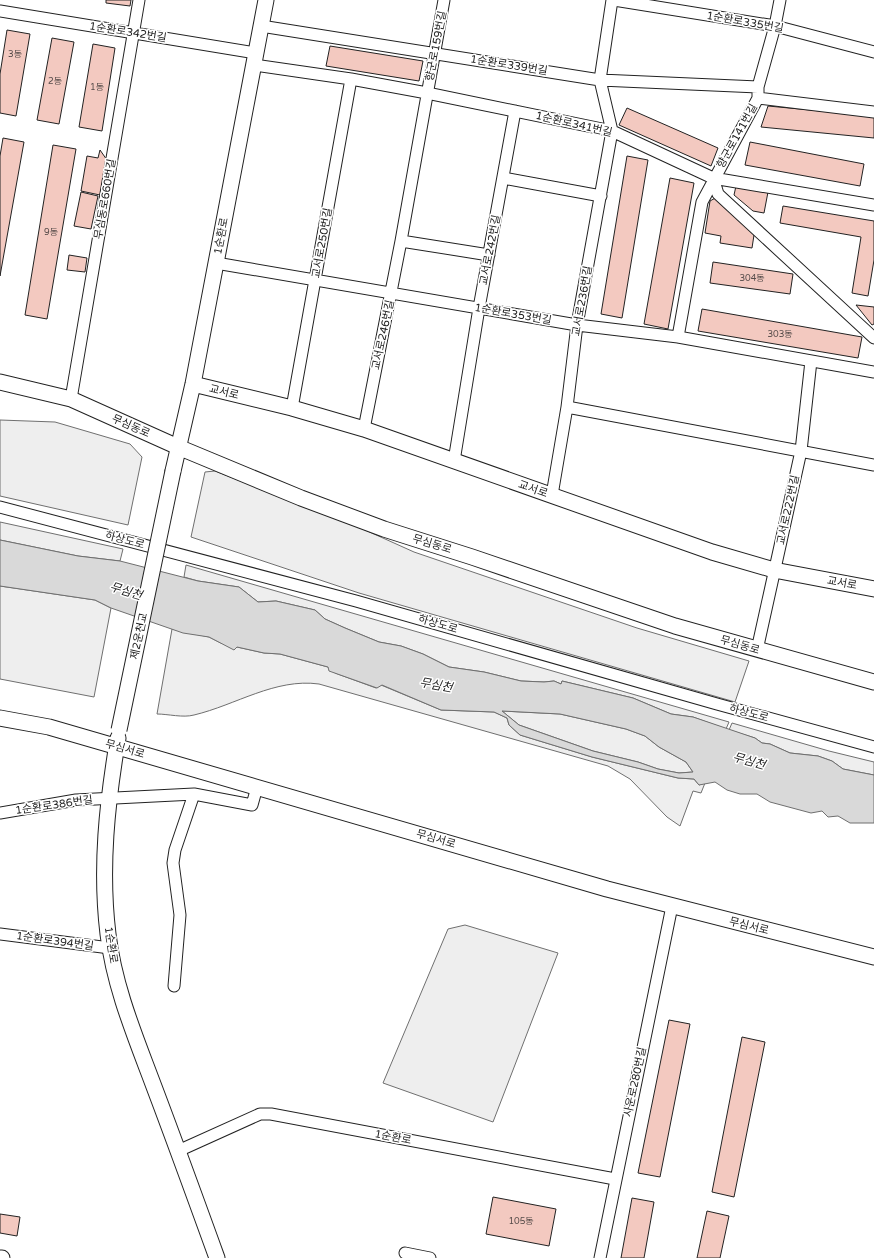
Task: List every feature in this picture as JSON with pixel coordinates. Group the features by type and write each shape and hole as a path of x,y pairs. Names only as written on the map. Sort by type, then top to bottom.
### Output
{"main road":[{"name":"1순환로","path":"173,471 193,384 266,0"},
{"name":"무심동로","path":"0,382 71,399 178,447 301,498 384,529 472,557 675,626 874,682"},
{"name":"교서로","path":"193,384 292,408 364,429 712,552 774,570 874,589"},
{"name":"제2운천교","path":"119,730 173,471"},
{"name":"무심서로","path":"0,718 49,727 672,906 874,957"},
{"name":"1순환로","path":"119,730 104,846 105,899 110,948 116,976 131,1025 217,1258"}],"street":[{"name":"무심동로660번길","path":"71,399 139,0"},
{"name":"향군로159번길","path":"427,93 444,0"},
{"name":"1순환로335번길","path":"613,0 775,26 874,52"},
{"path":"612,131 600,80 613,0"},
{"name":"향군로141번길","path":"678,337 702,202 758,93 780,0"},
{"name":"1순환로342번길","path":"0,11 133,33 351,79"},
{"name":"1순환로339번길","path":"261,26 600,80 758,93 874,112"},
{"name":"1순환로341번길","path":"351,79 612,131 713,178 874,205"},
{"name":"교서로250번길","path":"292,408 351,79"},
{"name":"교서로246번길","path":"364,429 401,241 427,93"},
{"name":"교서로242번길","path":"454,461 479,308 504,178 515,111"},
{"name":"교서로236번길","path":"552,495 567,407 578,325 612,131"},
{"path":"504,178 601,196"},
{"path":"713,178 718,194 874,338"},
{"path":"401,241 489,255"},
{"name":"1순환로353번길","path":"216,262 391,294 578,325 678,337 811,362 874,372"},
{"name":"교서로222번길","path":"757,650 801,451 811,362"},
{"path":"567,407 874,465"},
{"name":"하상도로","path":"0,507 356,601 874,747"},
{"name":"1순환로386번길","path":"0,813 76,800 194,794 252,805 257,788"},
{"path":"174,986 180,916 173,863 175,850 194,794"},
{"name":"사운로280번길","path":"600,1258 672,906"},
{"name":"1순환로394번길","path":"0,934 110,948"},
{"name":"1순환로","path":"178,1151 260,1114 271,1114 615,1179"},
{"path":"405,1252 430,1258"}],"shaded area":[{"path":"0,420 55,422 130,444 142,457 128,525 0,496"},
{"path":"215,471 354,525 414,552 637,628 749,661 735,702 359,593 191,537 205,472"},
{"path":"0,522 123,549 120,561 78,556 0,540"},
{"path":"186,565 729,722 726,729 693,717 671,714 633,698 562,681 561,684 554,681 521,681 484,672 449,667 423,654 401,646 379,642 345,628 325,619 315,610 276,601 258,602 239,587 198,581 184,577"},
{"path":"0,586 95,600 111,608 94,697 0,679"},
{"path":"172,629 209,637 221,643 237,647 264,653 280,654 328,667 335,673 376,688 381,685 441,710 494,712 507,718 509,725 520,735 592,757 678,778 694,779 699,785 705,783 701,793 693,791 680,826 667,817 630,779 608,766 319,684 303,683 287,685 256,694 210,711 190,716 157,714"},
{"path":"502,711 560,714 626,729 645,736 659,747 686,762 693,772 679,773 658,769 638,762 593,751 519,725"},
{"path":"732,723 829,751 874,762 874,775 843,769 832,761 818,756 790,753 770,744 762,743 755,738 729,730"},
{"path":"465,925 558,953 493,1122 383,1083 448,929"}],"water":[{"name":"무심천","path":"0,540 78,556 120,561 198,581 239,587 258,602 276,601 315,610 325,619 345,628 379,642 401,646 423,654 449,667 484,672 521,681 554,681 561,684 562,681 633,698 671,714 693,717 755,738 762,743 770,744 790,753 818,756 832,761 843,769 874,775 874,823 850,823 838,816 828,817 822,811 811,813 770,802 757,794 740,794 727,790 715,782 699,785 694,779 678,778 592,757 520,735 509,725 507,718 494,712 441,710 382,685 377,688 329,671 328,667 280,654 264,653 237,647 234,650 209,637 183,633 111,608 95,600 0,586","holes":["502,711 560,714 626,729 645,736 659,747 686,762 693,772 679,773 658,769 638,762 593,751 519,725"]}],"building":[{"path":"106,0 131,0 130,6 106,3"},
{"path":"7,30 30,34 16,116 0,113 0,74"},
{"path":"52,38 74,42 59,124 37,120"},
{"path":"93,44 115,48 102,131 79,127"},
{"path":"330,46 423,61 419,81 326,66"},
{"path":"768,106 874,116 874,138 761,127"},
{"path":"627,108 718,148 711,166 619,125"},
{"path":"3,138 24,142 0,276 0,156"},
{"path":"750,142 864,164 860,186 745,165"},
{"path":"53,145 76,149 47,319 25,315"},
{"path":"100,150 107,160 100,195 81,191 87,156 98,158"},
{"path":"627,156 648,160 622,318 601,314"},
{"path":"670,178 694,183 668,329 644,324"},
{"path":"736,186 768,192 764,213 753,211 734,195"},
{"path":"81,192 98,196 91,229 74,226"},
{"path":"717,197 754,235 752,248 720,243 721,236 705,233 710,201"},
{"path":"783,206 874,221 874,260 868,296 852,293 861,237 780,223"},
{"path":"69,255 87,258 85,272 67,270"},
{"path":"713,262 793,274 790,294 710,283"},
{"path":"856,305 874,307 874,324 872,325"},
{"path":"702,309 862,337 858,358 698,331"},
{"path":"669,1020 690,1024 660,1177 638,1173"},
{"path":"742,1037 765,1042 734,1197 712,1192"},
{"path":"493,1197 556,1209 549,1246 486,1234"},
{"path":"632,1198 654,1202 644,1258 621,1258"},
{"path":"707,1211 729,1216 720,1258 697,1258"},
{"path":"0,1214 20,1217 17,1236 0,1233"}]}
